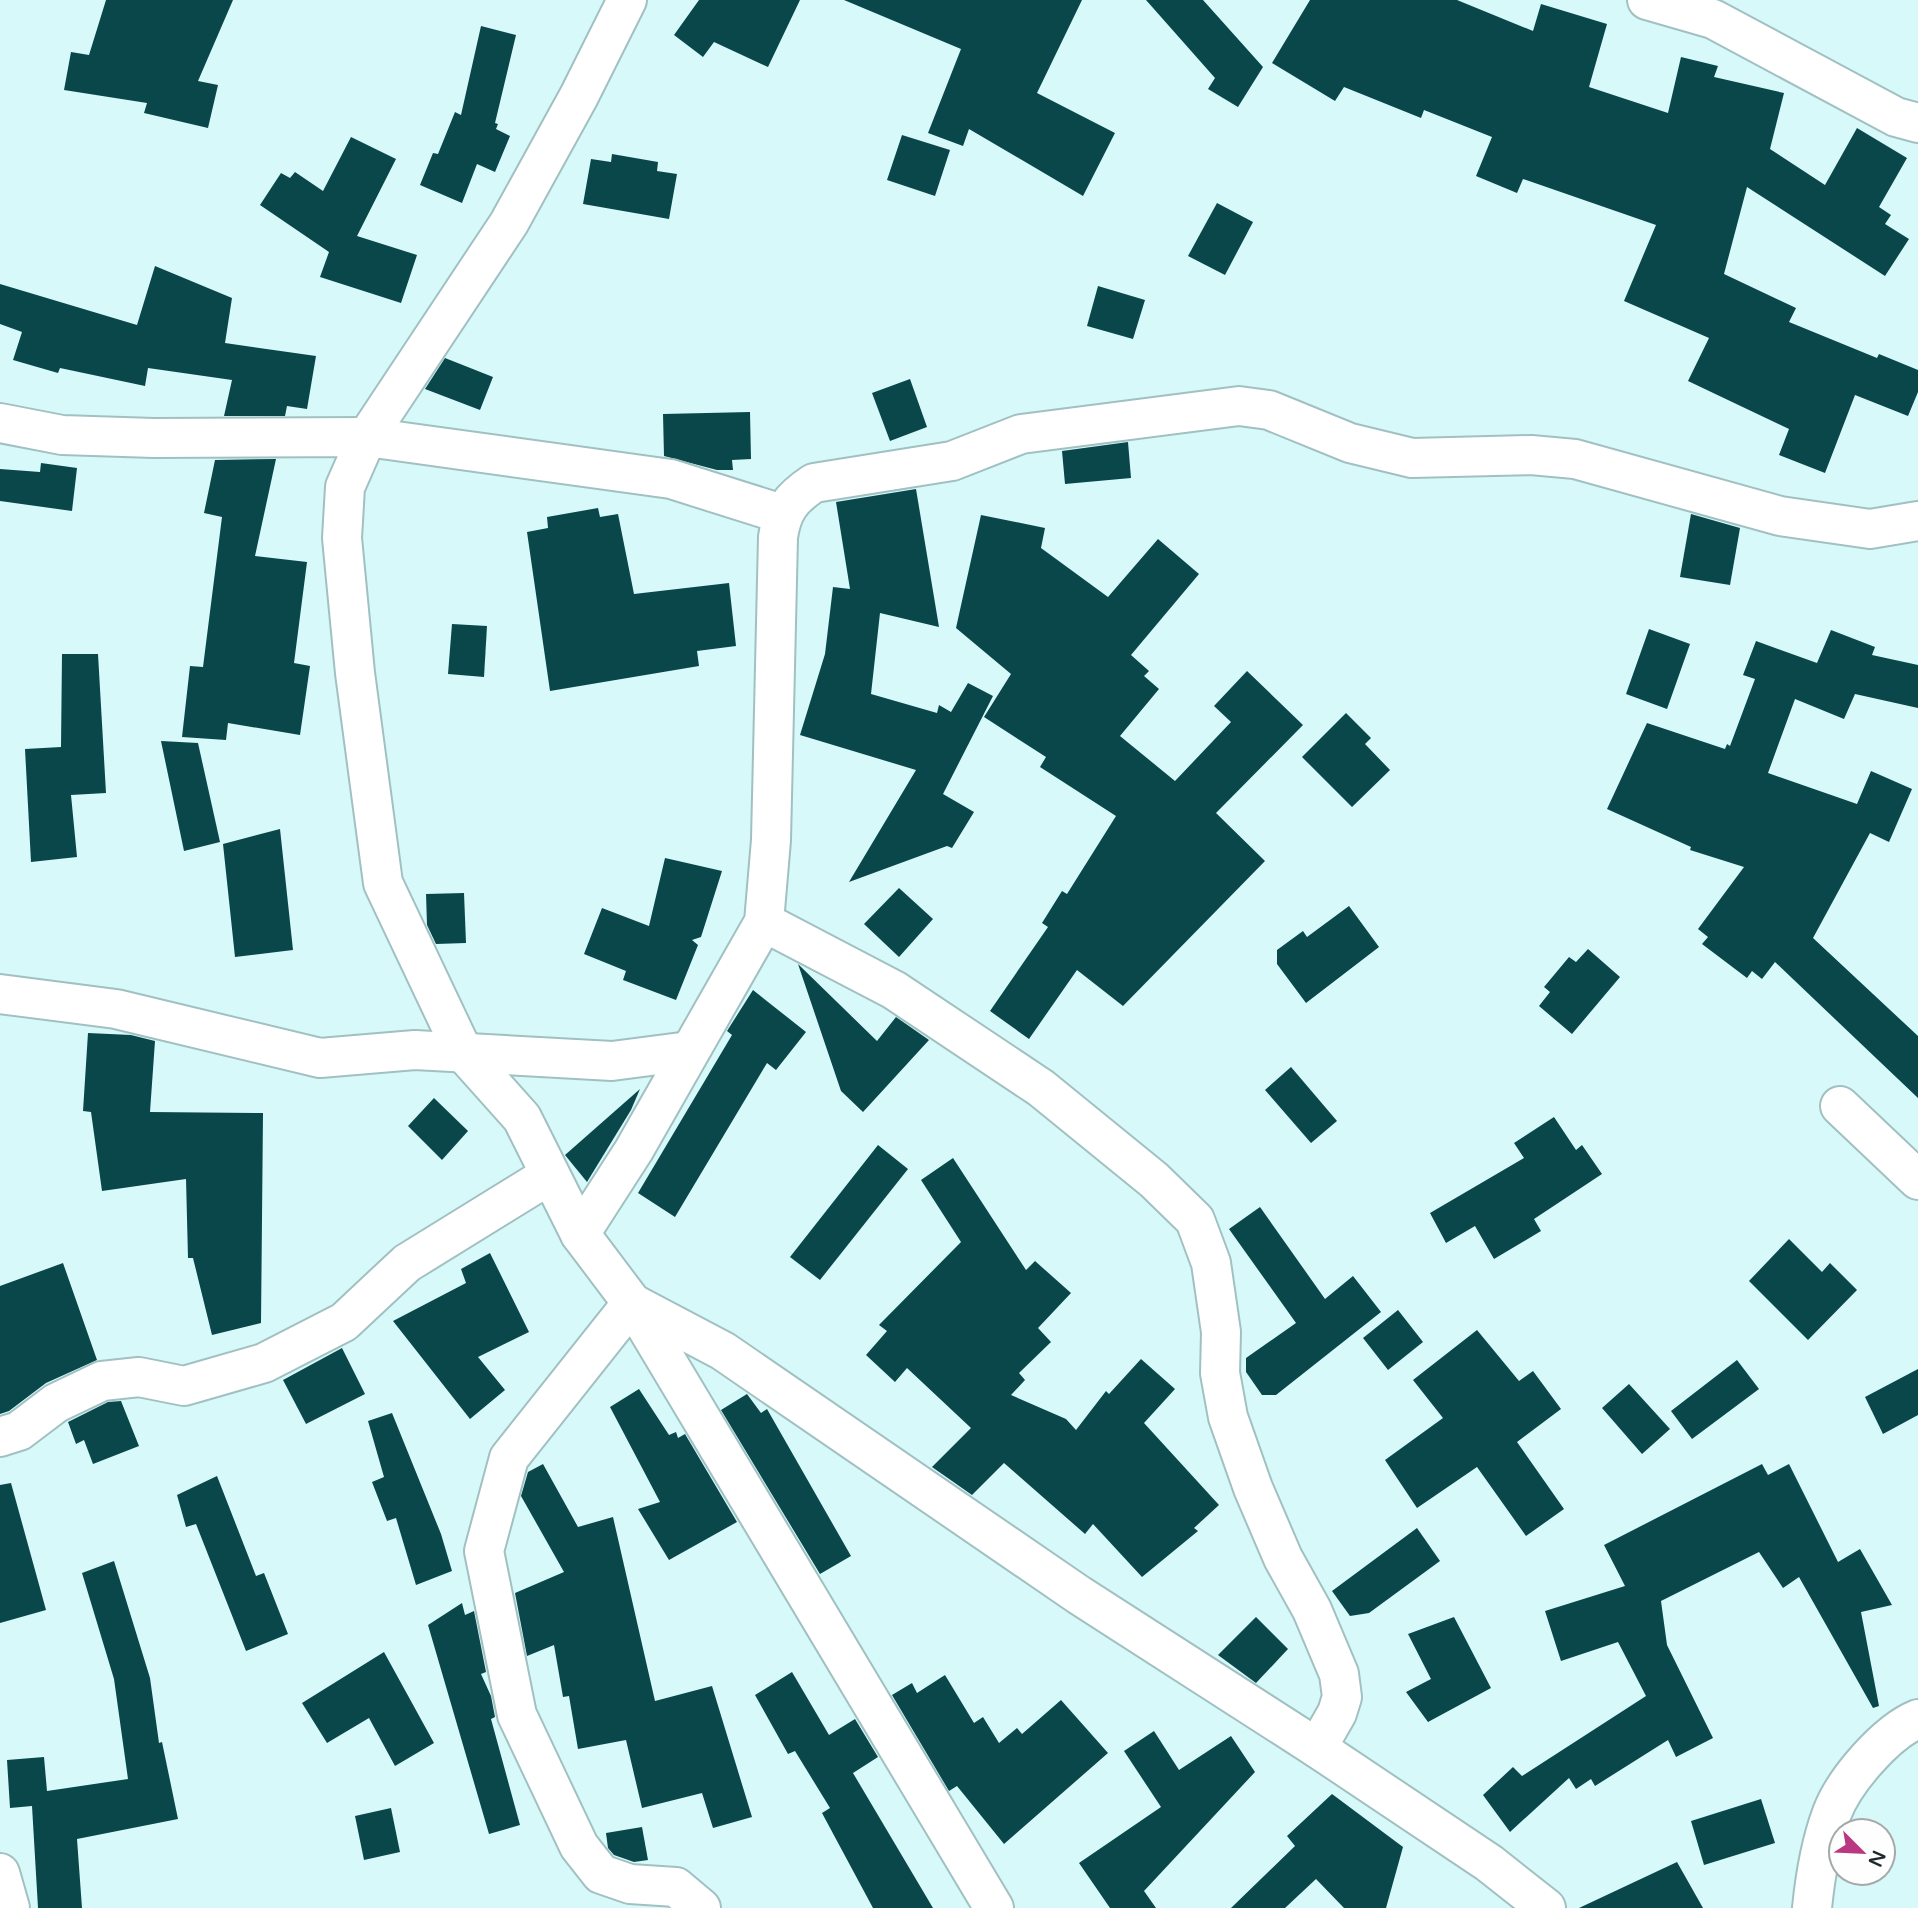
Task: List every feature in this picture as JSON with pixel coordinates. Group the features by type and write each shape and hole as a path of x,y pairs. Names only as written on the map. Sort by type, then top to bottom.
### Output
{"street":[{"path":"627,0 579,96 509,223 367,437 345,487 342,538 355,673 383,883 463,1052 522,1118 548,1176 580,1234 632,1303 994,1908"},
{"path":"1647,0 1713,19 1896,117 1918,123"},
{"path":"580,1234 634,1150 764,922 771,840 778,537 782,513 796,494 814,483 952,461 1021,434 1239,406 1269,411 1350,443 1412,458 1531,455 1575,459 1780,516 1870,528 1918,521"},
{"path":"0,423 62,435 154,438 367,437 671,479 782,513"},
{"path":"764,922 894,990 1041,1088 1154,1180 1195,1220 1211,1263 1221,1332 1220,1373 1228,1417 1253,1488 1283,1558 1312,1610 1339,1674 1342,1697 1337,1713 1317,1748"},
{"path":"0,994 116,1009 320,1058 415,1050 612,1061 689,1051"},
{"path":"1840,1106 1918,1180"},
{"path":"0,1437 19,1431 56,1403 102,1381 139,1377 184,1386 264,1363 344,1322 407,1262 548,1176"},
{"path":"632,1303 723,1351 1079,1595 1317,1748 1489,1863 1546,1908"},
{"path":"632,1303 509,1458 484,1551 517,1714 579,1846 601,1874 630,1884 676,1886 701,1908"},
{"path":"1812,1908 1832,1812 1862,1764 1906,1724 1918,1720"},
{"path":"0,1873 10,1908"}],"building":[{"path":"106,0 233,0 198,81 218,85 208,128 144,113 147,103 64,90 71,52 89,55"},
{"path":"699,0 800,0 768,67 714,42 703,57 674,35"},
{"path":"844,0 1082,0 1037,93 1115,133 1083,196 969,129 963,146 928,133 961,49"},
{"path":"1146,0 1203,0 1263,67 1238,107 1208,89 1215,78"},
{"path":"1310,0 1457,0 1533,31 1541,4 1607,24 1589,87 1668,113 1681,57 1718,66 1714,77 1784,93 1770,149 1825,185 1857,128 1907,158 1879,207 1891,215 1885,224 1909,239 1885,276 1747,187 1724,274 1796,308 1789,322 1877,358 1879,354 1918,370 1918,392 1908,416 1855,395 1825,473 1779,455 1789,429 1688,381 1709,338 1624,301 1656,225 1523,179 1517,193 1476,176 1492,137 1424,110 1421,118 1344,87 1335,101 1272,63"},
{"path":"481,26 516,35 495,123 498,124 496,129 510,136 495,172 477,164 462,203 420,185 433,153 438,154 455,112 461,115"},
{"path":"902,135 950,150 935,196 887,180"},
{"path":"351,137 396,159 357,236 417,255 401,303 320,277 329,252 260,205 281,173 290,178 295,172 323,191"},
{"path":"612,154 658,162 657,171 677,174 669,219 583,204 591,159 611,162"},
{"path":"1217,203 1253,222 1225,275 1188,256"},
{"path":"155,266 232,298 225,343 316,356 307,409 287,406 285,416 224,416 232,380 148,368 145,386 60,368 58,373 13,360 22,332 0,324 0,284 137,325"},
{"path":"1098,286 1145,300 1133,339 1087,326"},
{"path":"445,358 493,377 480,410 425,389"},
{"path":"910,379 927,427 890,441 872,393"},
{"path":"750,412 751,459 732,460 733,470 717,470 664,456 663,414"},
{"path":"1128,442 1131,478 1065,484 1062,451"},
{"path":"276,459 255,556 307,562 294,663 310,666 300,735 228,723 226,740 182,737 190,666 203,667 222,517 204,513 215,460"},
{"path":"41,463 77,468 72,511 0,501 0,469 40,472"},
{"path":"916,489 939,627 880,613 871,694 937,713 939,705 951,712 968,683 993,696 943,794 974,812 952,848 947,846 849,882 916,770 800,735 825,654 833,587 850,589 836,502"},
{"path":"598,508 600,517 618,514 634,594 729,583 736,646 697,651 699,666 550,691 527,532 548,528 547,517"},
{"path":"1691,514 1740,528 1730,585 1680,577"},
{"path":"981,515 1045,528 1041,548 1108,597 1158,539 1199,574 1131,655 1149,671 1144,676 1159,689 1120,736 1175,781 1231,722 1214,706 1247,671 1303,725 1216,813 1265,861 1123,1006 1077,970 1029,1039 990,1011 1048,927 1042,923 1062,891 1067,894 1116,816 1040,767 1046,757 984,717 1011,674 956,628"},
{"path":"452,624 487,626 484,677 448,674"},
{"path":"1649,629 1690,644 1667,709 1626,694"},
{"path":"1831,630 1875,647 1872,655 1918,665 1918,708 1855,694 1844,719 1795,699 1768,773 1857,804 1871,771 1912,789 1889,842 1870,833 1813,938 1918,1036 1918,1098 1775,962 1762,979 1752,971 1747,978 1702,944 1708,937 1698,929 1744,867 1690,850 1691,847 1607,809 1647,723 1725,749 1727,744 1730,746 1755,679 1743,675 1756,641 1817,663"},
{"path":"62,654 98,654 106,793 71,795 77,857 31,862 25,749 61,747"},
{"path":"1346,713 1371,738 1365,744 1390,770 1352,807 1302,757"},
{"path":"161,741 198,743 220,842 184,851"},
{"path":"280,829 293,950 235,957 223,844"},
{"path":"665,858 722,871 701,937 692,940 698,945 676,1000 623,980 626,971 584,954 602,908 649,926"},
{"path":"899,888 933,919 899,957 864,924"},
{"path":"464,893 466,943 436,944 427,925 426,894"},
{"path":"1349,906 1379,947 1306,1003 1277,964 1277,950 1303,931 1307,937"},
{"path":"1588,949 1620,977 1572,1034 1539,1006 1550,992 1544,987 1569,957 1576,962"},
{"path":"798,964 877,1041 896,1017 929,1040 863,1112 841,1091"},
{"path":"753,990 806,1032 776,1070 767,1063 675,1217 638,1193 732,1035 727,1031"},
{"path":"88,1033 131,1035 155,1041 150,1112 263,1113 261,1323 212,1335 193,1258 188,1258 186,1179 102,1191 91,1112 83,1111"},
{"path":"1291,1067 1337,1121 1311,1143 1265,1090"},
{"path":"640,1089 631,1110 587,1182 565,1155"},
{"path":"434,1098 468,1131 442,1160 408,1126"},
{"path":"1554,1117 1576,1150 1582,1145 1602,1174 1534,1219 1541,1231 1494,1259 1475,1226 1446,1243 1430,1213 1524,1158 1514,1143"},
{"path":"878,1145 908,1169 820,1280 790,1257"},
{"path":"953,1158 1026,1270 1035,1261 1071,1293 1038,1328 1051,1342 1019,1373 1025,1380 1011,1395 1066,1419 1076,1430 1106,1391 1109,1394 1141,1359 1175,1389 1144,1423 1219,1505 1194,1528 1198,1531 1142,1577 1093,1524 1085,1534 1004,1463 972,1495 932,1467 971,1428 907,1368 895,1382 866,1355 887,1331 879,1325 961,1242 921,1180"},
{"path":"1260,1207 1325,1299 1353,1276 1381,1312 1276,1395 1262,1395 1246,1372 1246,1358 1296,1323 1229,1229"},
{"path":"1789,1239 1822,1272 1830,1263 1857,1290 1808,1340 1749,1281"},
{"path":"490,1253 529,1332 478,1357 505,1390 470,1419 393,1321 466,1283 461,1269"},
{"path":"63,1263 97,1360 46,1383 9,1411 0,1414 0,1286"},
{"path":"1398,1310 1423,1342 1388,1370 1363,1338"},
{"path":"1477,1330 1519,1381 1533,1371 1561,1409 1517,1442 1564,1509 1526,1536 1477,1467 1417,1508 1385,1460 1443,1418 1413,1380"},
{"path":"342,1348 365,1394 306,1424 283,1380"},
{"path":"1737,1360 1759,1389 1692,1439 1671,1411"},
{"path":"1918,1369 1918,1415 1883,1434 1865,1397"},
{"path":"1629,1384 1670,1429 1642,1454 1602,1408"},
{"path":"639,1389 669,1435 676,1432 678,1438 685,1434 737,1522 669,1560 638,1509 660,1502 610,1407"},
{"path":"747,1394 761,1413 767,1409 851,1556 820,1574 721,1410"},
{"path":"121,1401 139,1446 93,1464 84,1440 76,1444 68,1422 108,1402"},
{"path":"392,1413 441,1534 452,1571 416,1585 396,1518 387,1521 372,1482 384,1477 368,1421"},
{"path":"543,1464 578,1527 613,1517 655,1701 712,1686 752,1817 713,1828 702,1793 642,1808 626,1740 578,1749 569,1696 563,1697 554,1645 527,1656 515,1593 564,1572 521,1496 528,1472"},
{"path":"1762,1464 1768,1475 1789,1464 1838,1562 1860,1549 1892,1605 1861,1612 1879,1706 1873,1708 1799,1577 1783,1588 1759,1552 1661,1601 1667,1645 1713,1738 1676,1757 1668,1740 1595,1786 1591,1779 1576,1789 1569,1778 1510,1832 1483,1795 1513,1767 1522,1776 1646,1696 1618,1642 1561,1661 1545,1611 1625,1586 1604,1545"},
{"path":"217,1476 256,1576 264,1573 288,1634 246,1651 196,1524 186,1527 177,1495"},
{"path":"11,1483 46,1610 0,1623 0,1485"},
{"path":"1417,1528 1440,1561 1369,1613 1350,1616 1332,1591"},
{"path":"114,1561 150,1678 159,1743 162,1742 178,1819 77,1839 82,1908 38,1908 32,1806 10,1808 7,1760 44,1757 47,1791 128,1779 114,1679 82,1573"},
{"path":"462,1603 465,1615 474,1611 486,1672 481,1674 491,1696 495,1717 491,1719 520,1825 489,1834 428,1625"},
{"path":"1256,1617 1288,1649 1256,1683 1218,1655"},
{"path":"1454,1617 1491,1688 1428,1722 1406,1692 1431,1679 1408,1634"},
{"path":"384,1652 434,1743 395,1766 369,1718 327,1743 302,1703"},
{"path":"792,1672 829,1735 855,1719 878,1757 853,1773 933,1908 873,1908 822,1813 830,1808 795,1751 788,1754 755,1695"},
{"path":"945,1675 974,1723 983,1717 999,1743 1017,1728 1022,1734 1061,1700 1108,1753 1004,1844 957,1786 949,1791 892,1695 912,1683 917,1693"},
{"path":"1154,1731 1179,1770 1231,1736 1255,1772 1144,1891 1156,1908 1110,1908 1079,1863 1161,1807 1124,1751"},
{"path":"1332,1794 1403,1847 1386,1908 1344,1908 1316,1879 1285,1908 1231,1908 1295,1846 1287,1836"},
{"path":"1761,1799 1775,1843 1704,1865 1691,1821"},
{"path":"391,1808 400,1852 364,1860 355,1816"},
{"path":"642,1827 648,1860 634,1862 614,1855 608,1848 606,1833"},
{"path":"1677,1862 1703,1908 1579,1908"}]}
